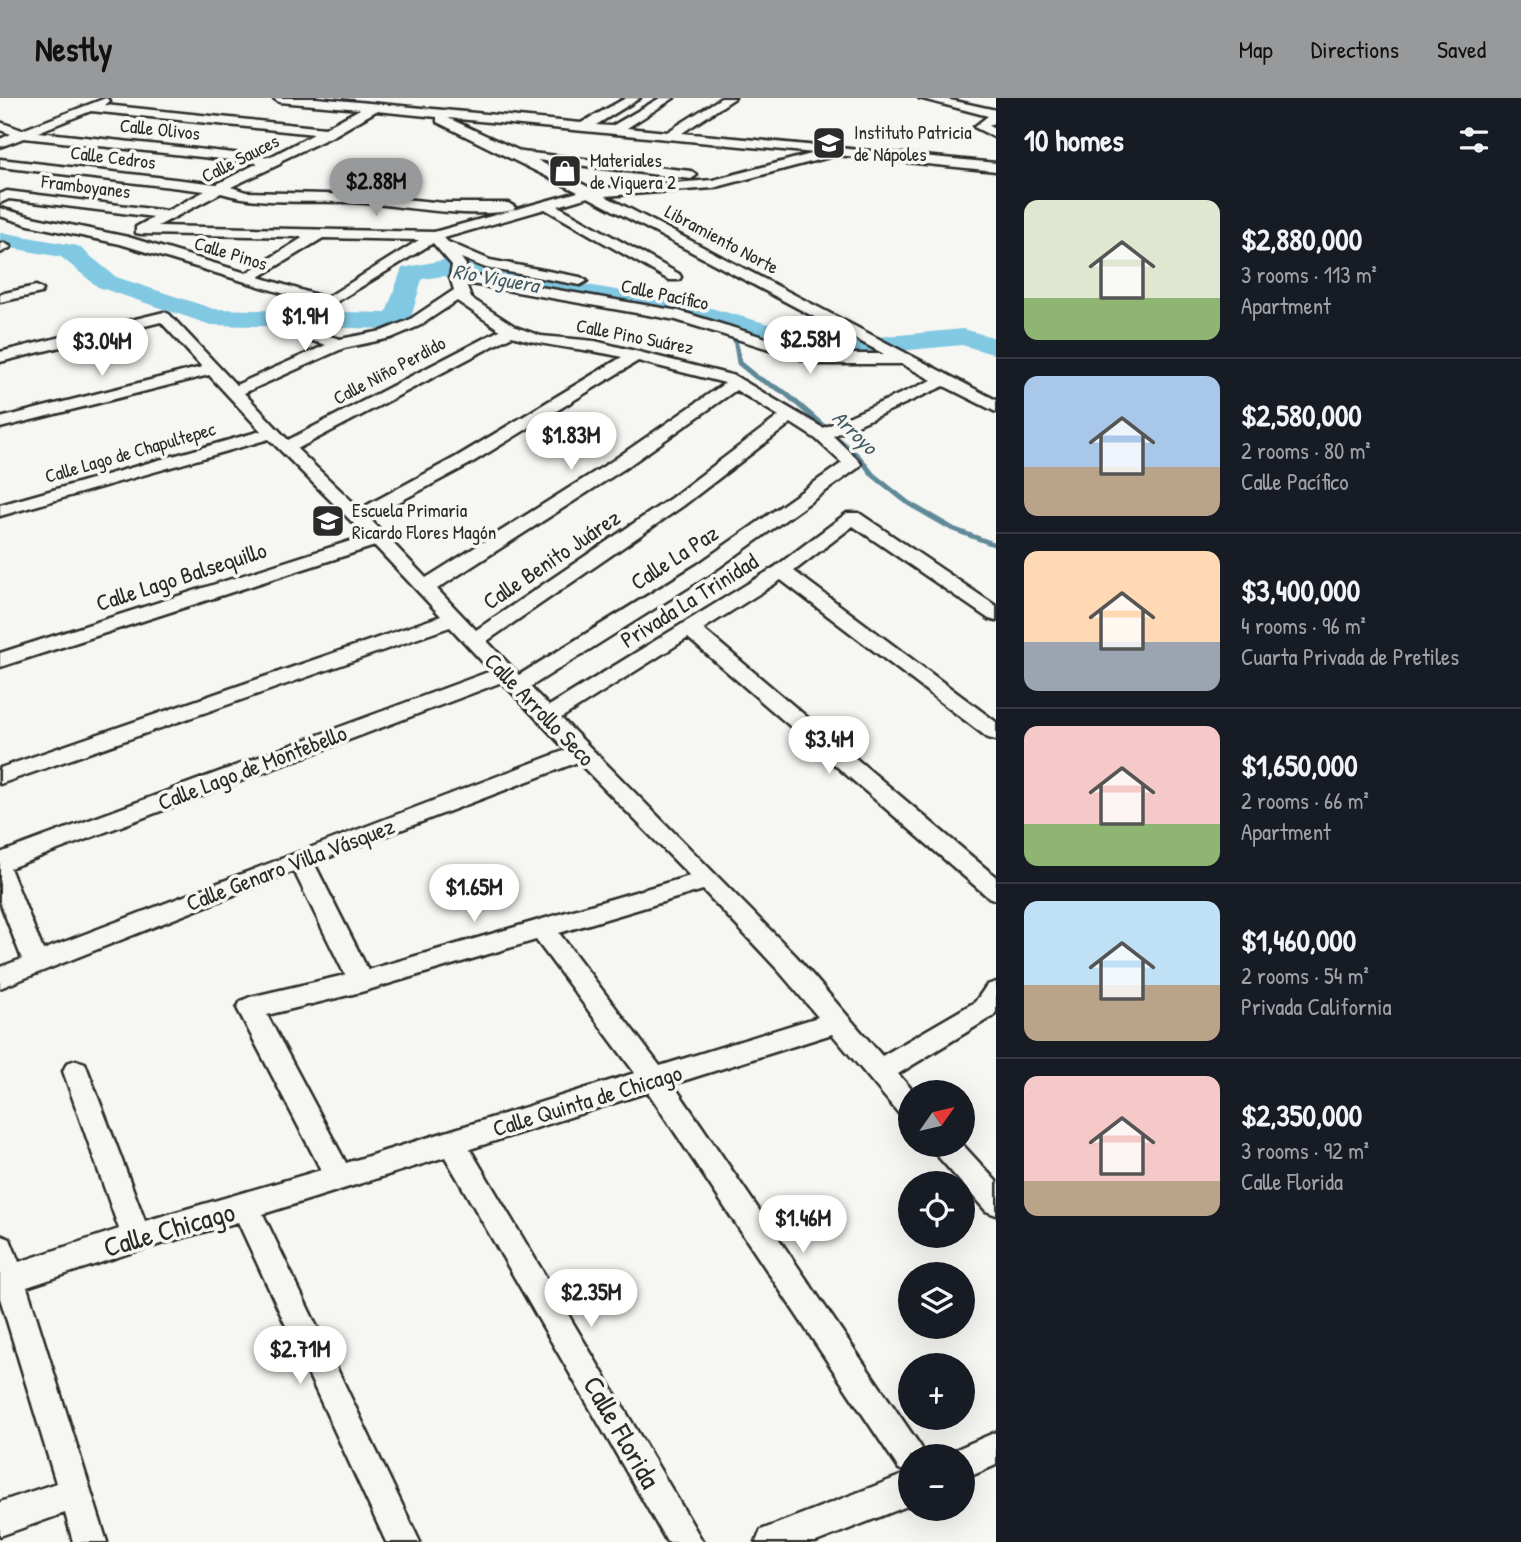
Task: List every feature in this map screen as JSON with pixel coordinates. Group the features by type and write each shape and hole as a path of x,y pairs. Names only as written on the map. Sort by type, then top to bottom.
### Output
{"street":[{"path":"0,143 112,98"},
{"path":"279,98 996,167"},
{"name":"Calle Sauces","path":"123,240 392,98"},
{"path":"584,127 634,98"},
{"path":"615,130 668,98"},
{"path":"670,135 729,98"},
{"path":"925,98 996,115"},
{"path":"451,115 472,104"},
{"path":"90,107 331,132"},
{"name":"Libramiento Norte","path":"426,112 514,153 996,407"},
{"path":"996,115 980,127 996,134"},
{"name":"Calle Olivos","path":"0,126 23,134 276,161"},
{"path":"141,230 439,240 588,193 713,184 839,151"},
{"path":"514,153 729,180"},
{"name":"Calle Cedros","path":"0,163 222,189 245,196 363,199 444,207 541,206"},
{"name":"Framboyanes","path":"0,199 7,195 168,215"},
{"path":"541,206 674,277"},
{"name":"Calle Pinos","path":"0,212 29,221 123,240 328,303 439,240"},
{"path":"248,278 317,235"},
{"path":"439,240 486,264 580,281"},
{"name":"Calle Pino Suárez","path":"439,240 459,277 464,300 511,330 539,340 594,346 712,373 765,398 789,416 829,432 852,464"},
{"path":"234,393 340,344 395,331 414,323 459,277"},
{"name":"Calle Pacífico","path":"459,277 679,316 817,359 897,355"},
{"path":"0,298 36,290"},
{"name":"Calle Arrollo Seco","path":"0,357 164,317 279,440 358,516 547,717 708,880 786,963 898,1094"},
{"path":"281,327 340,344"},
{"name":"Calle Niño Perdido","path":"279,440 511,330"},
{"path":"358,516 462,461 636,356"},
{"path":"0,423 212,369"},
{"path":"829,432 944,380"},
{"path":"424,588 618,465 736,383"},
{"name":"Calle Benito Juárez","path":"475,640 677,502 789,416"},
{"name":"Calle Lago de Chapultepec","path":"0,511 279,440"},
{"name":"Calle La Paz","path":"511,679 704,569 852,464"},
{"name":"Privada La Trinidad","path":"547,717 782,571 853,517 996,615"},
{"name":"Calle Lago Balsequillo","path":"0,660 377,539"},
{"path":"782,571 996,733"},
{"path":"0,776 453,619"},
{"path":"690,629 996,891"},
{"name":"Calle Lago de Montebello","path":"0,862 511,679"},
{"name":"Calle Genaro Villa Vásquez","path":"0,978 300,859 582,752"},
{"path":"300,859 361,982"},
{"path":"0,871 36,964"},
{"path":"338,1175 250,1008 361,982 708,880"},
{"path":"541,928 655,1080 901,1444"},
{"path":"878,1072 984,1009 996,992"},
{"name":"Calle Quinta de Chicago","path":"338,1175 655,1080 836,1022"},
{"path":"76,1071 135,1237"},
{"name":"Calle Florida","path":"451,1142 686,1542"},
{"path":"956,1157 996,1202"},
{"name":"Calle Chicago","path":"4,1281 135,1237 245,1207 338,1175"},
{"path":"245,1207 403,1542"},
{"path":"0,1248 4,1281 90,1542"},
{"path":"975,1458 996,1448"},
{"path":"0,1519 73,1493"},
{"path":"773,1542 898,1494"}],"waterway":[{"name":"Río Viguera","path":"0,239 69,251 107,282 211,317 397,321 411,273 444,268 696,312 818,346 857,347 963,337 996,347"},
{"name":"Arroyo","path":"720,330 726,321"},
{"name":"Arroyo","path":"720,330 735,339 739,363 756,377 784,392 859,457 873,475 908,503 953,529 996,545"}],"place":[{"name":"Instituto Patricia de Nápoles","path":"829,143"},
{"name":"Materiales de Viguera 2","path":"565,171"},
{"name":"Escuela Primaria Ricardo Flores Magón","path":"328,521"}]}
